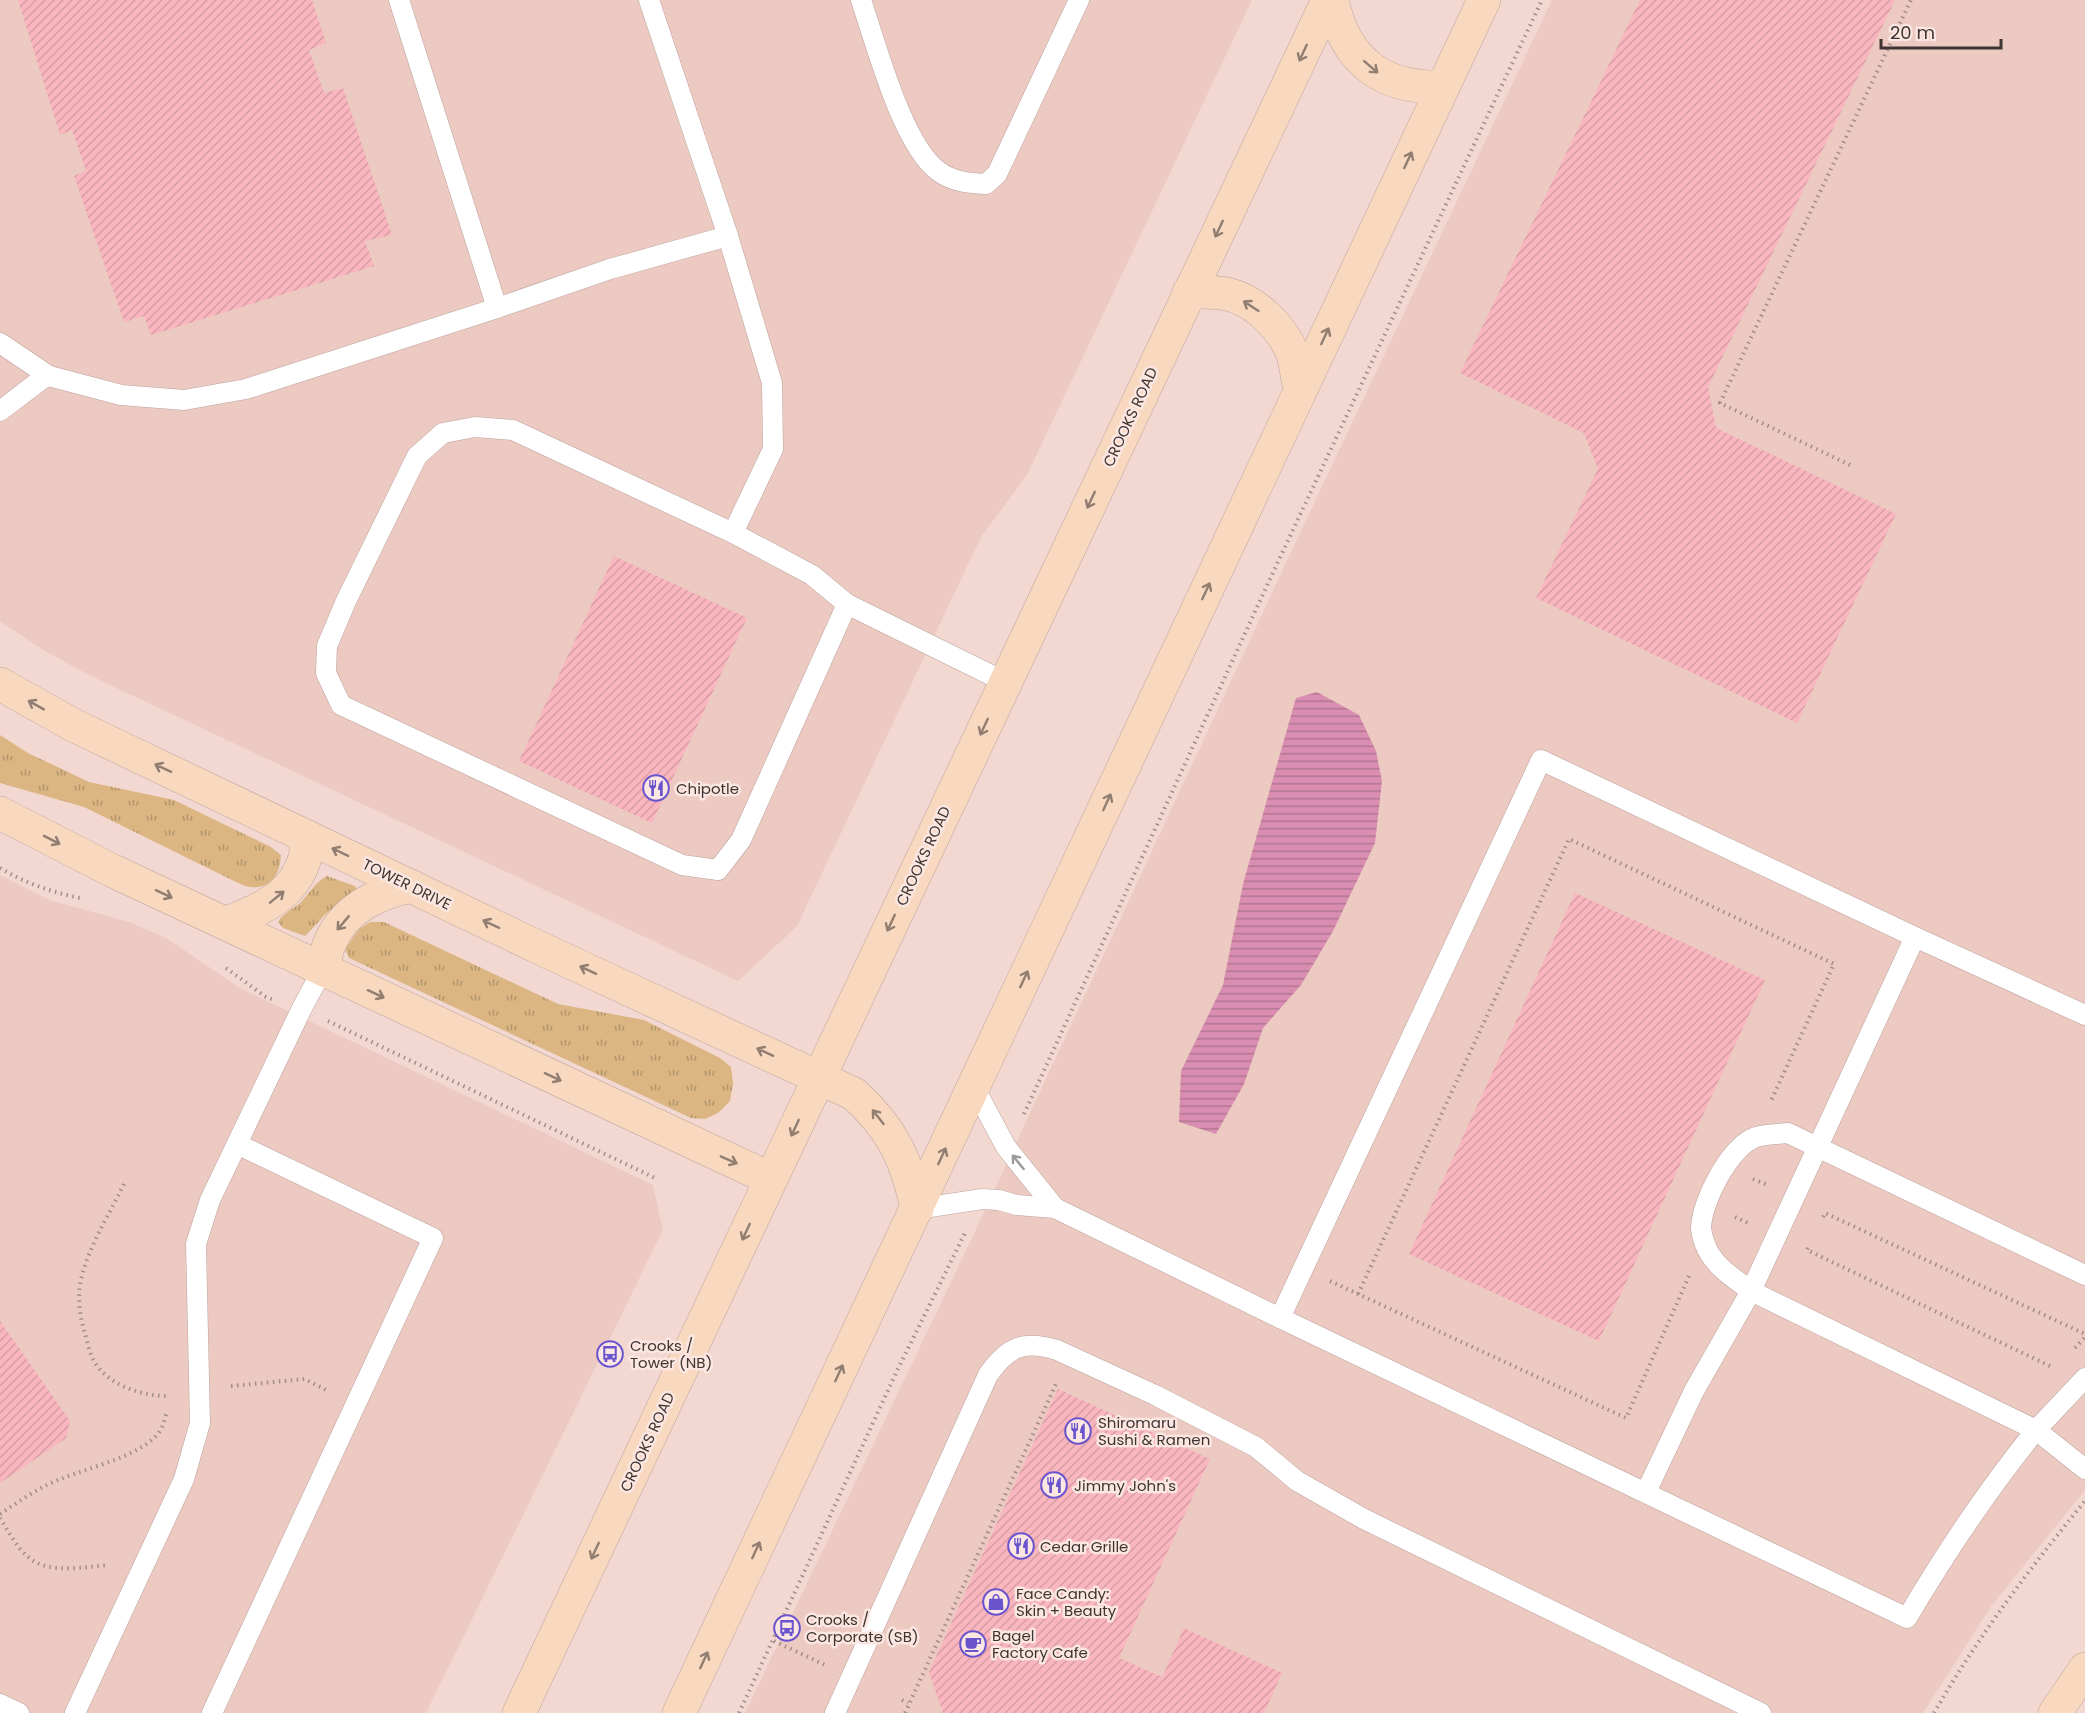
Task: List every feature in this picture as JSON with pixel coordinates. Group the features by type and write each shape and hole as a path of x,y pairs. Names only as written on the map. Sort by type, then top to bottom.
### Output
{"main road":[{"name":"CROOKS ROAD","path":"519,1713 1328,0"},
{"path":"1332,0 1337,20 1348,42 1363,61 1379,75 1400,83 1422,87 1443,87"},
{"path":"678,1713 1484,0"},
{"path":"1189,292 1208,291 1228,294 1262,313 1280,331 1292,353 1300,389"},
{"name":"TOWER DRIVE","path":"0,684 73,725 854,1094 872,1110 887,1130 910,1177 917,1209"},
{"path":"0,813 111,870 771,1179"},
{"path":"226,923 255,912 275,900 290,887 301,872 307,854 308,837"},
{"path":"323,969 329,945 338,927 353,912 370,899 411,886"},
{"path":"2055,1713 2085,1669"}],"lane":[{"path":"399,0 497,308"},
{"path":"649,0 728,236 772,382 773,449 733,533"},
{"path":"861,0 888,81 913,143 923,157 939,171 960,183 986,184 997,174 1079,0"},
{"path":"0,343 50,376 121,395 184,400 246,389 610,269 728,236"},
{"path":"0,411 50,376"},
{"path":"847,604 741,840 718,870 682,865 341,705 326,673 327,646 417,456 442,433 475,427 513,430 733,533 812,575 847,604 1005,682"},
{"path":"1280,1318 1541,760 1916,938 2085,1015"},
{"path":"1646,1492 1694,1391 1751,1291 1916,938"},
{"path":"75,1713 184,1479 200,1423 196,1244 210,1200 323,969"},
{"path":"974,1088 1006,1147 1055,1208"},
{"path":"2085,1275 1788,1133 1755,1138 1742,1146 1729,1160 1710,1194 1701,1230 1707,1249 1718,1267 1751,1291 2036,1430 2085,1469"},
{"path":"212,1713 433,1238 237,1144"},
{"path":"917,1209 982,1199 1055,1208 1907,1618 1939,1564 2002,1472 2036,1430 2085,1378"},
{"path":"835,1713 988,1375 1009,1351 1024,1345 1057,1350 1155,1395 1256,1447 1297,1481 1364,1519 1761,1713"},
{"path":"0,1704 19,1713"}],"path":[{"path":"1021,1121 1281,556 1542,0"},
{"path":"1850,465 1720,404 1911,0"},
{"path":"1358,1294 1569,838 1834,964 1766,1112"},
{"path":"1820,1222 1825,1213 2085,1334"},
{"path":"1730,1214 1756,1227"},
{"path":"739,1713 896,1373 968,1227"},
{"path":"1811,1241 1807,1250 2056,1368"},
{"path":"1325,1278 1626,1418 1692,1267"},
{"path":"905,1713 1057,1380"},
{"path":"1934,1713 2003,1606 2085,1501"},
{"path":"0,1518 26,1556 38,1563 69,1568 113,1565 140,1577"},
{"path":"774,1641 831,1668"},
{"path":"902,1700 908,1703"}],"shaded area":[{"path":"0,0 1252,0 1027,475 981,537 797,926 738,981 89,675 45,651 0,621"},
{"path":"1552,0 2085,0 2085,1490 1992,1605 1923,1713 745,1713 972,1238 1283,569"},
{"path":"1317,692 1359,715 1376,751 1382,781 1375,843 1333,931 1301,985 1263,1028 1244,1084 1216,1134 1179,1122 1181,1071 1223,985 1243,884 1296,698"},
{"path":"0,875 49,900 129,922 166,938 240,988 653,1185 663,1230 426,1713 0,1713"}],"green space":[{"path":"0,735 28,753 89,782 174,800 271,847 281,855 277,874 264,885 246,886 84,807 0,783"},
{"path":"327,876 355,886 358,892 329,911 305,936 283,928 278,922 280,919"},
{"path":"370,922 384,922 558,1004 644,1020 720,1058 731,1067 733,1083 730,1101 718,1113 705,1119 691,1118 349,958 345,949 359,929"}],"building":[{"path":"18,0 312,0 326,43 309,50 324,93 343,88 392,235 365,241 374,266 151,335 144,316 124,322 74,176 86,171 72,130 60,135"},
{"path":"1640,0 1895,0 1708,387 1716,428 1896,514 1797,723 1536,598 1598,469 1584,433 1460,373"},
{"path":"614,556 747,618 652,823 519,761"},
{"path":"1575,893 1765,980 1599,1341 1409,1254"},
{"path":"0,1321 70,1421 66,1438 0,1483"},
{"path":"1058,1389 1210,1459 1119,1658 1162,1677 1184,1628 1282,1673 1264,1713 943,1713 929,1672"}],"place":[{"name":"Chipotle","path":"656,788"},
{"name":"Crooks / Tower (NB)","path":"610,1354"},
{"name":"Shiromaru Sushi & Ramen","path":"1078,1431"},
{"name":"Jimmy John's","path":"1054,1485"},
{"name":"Cedar Grille","path":"1021,1546"},
{"name":"Face Candy: Skin + Beauty","path":"996,1602"},
{"name":"Crooks / Corporate (SB)","path":"787,1628"},
{"name":"Bagel Factory Cafe","path":"973,1644"}]}
